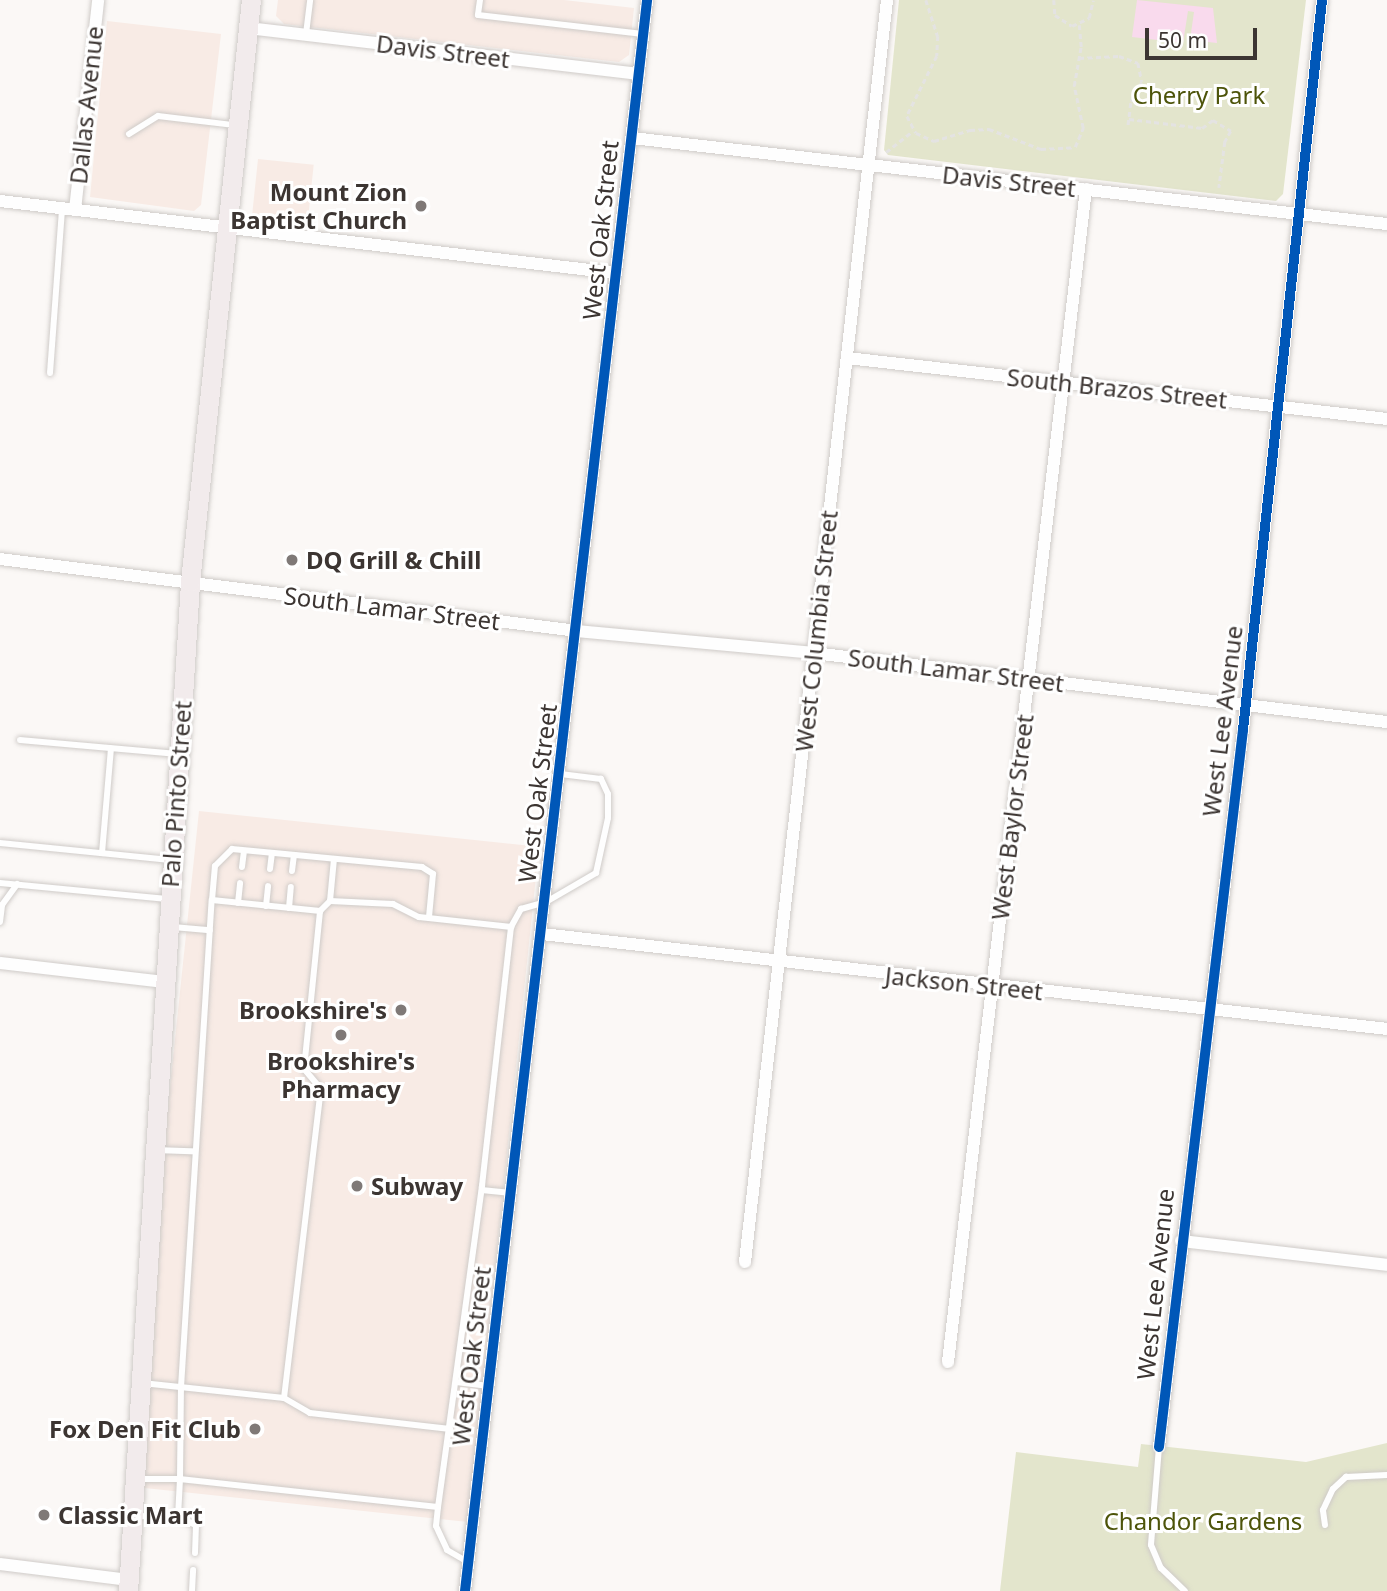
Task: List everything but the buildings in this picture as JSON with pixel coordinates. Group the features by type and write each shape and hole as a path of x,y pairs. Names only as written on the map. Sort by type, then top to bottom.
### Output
{"main road":[{"name":"Palo Pinto Street","path":"129,1586 163,982 190,582 225,227 251,0"}],"street":[{"name":"Dallas Avenue","path":"68,209 98,0"},
{"name":"West Oak Street","path":"465,1591 546,902 647,0"},
{"name":"West Columbia Street","path":"745,1262 869,165 888,47 887,0"},
{"name":"West Lee Avenue","path":"1159,1447 1208,1008 1246,708 1276,406 1322,0"},
{"name":"Davis Street","path":"248,28 639,74"},
{"name":"Davis Street","path":"632,138 1387,224"},
{"name":"West Baylor Street","path":"948,1362 1086,190"},
{"path":"0,201 616,273"},
{"name":"South Brazos Street","path":"847,358 1387,419"},
{"name":"South Lamar Street","path":"0,559 577,631 814,653 1028,678 1246,708 1387,722"},
{"name":"Jackson Street","path":"542,934 1387,1030"},
{"path":"0,963 163,982"},
{"path":"1181,1241 1387,1265"},
{"path":"0,1564 129,1586"}],"lane":[{"path":"306,34 310,0"},
{"path":"480,0 478,15 643,34"},
{"path":"129,134 158,116 237,125"},
{"path":"50,373 68,209"},
{"path":"20,740 179,754"},
{"path":"102,853 111,748"},
{"path":"468,1562 447,1550 436,1525 482,1190 511,927 521,909 546,902 596,873 608,818 608,794 601,779 560,774"},
{"path":"0,843 172,860"},
{"path":"178,1517 181,1387 215,866 232,849 422,867 433,874 429,917"},
{"path":"242,867 244,850"},
{"path":"270,869 272,853"},
{"path":"292,871 294,855"},
{"path":"284,1398 321,1089 304,1069 320,911 330,901 334,859"},
{"path":"0,883 169,899"},
{"path":"238,903 240,883"},
{"path":"0,922 2,905 17,884"},
{"path":"266,906 268,886"},
{"path":"289,908 291,887"},
{"path":"212,900 320,911"},
{"path":"330,901 393,904 429,917 511,927"},
{"path":"167,927 210,929"},
{"path":"153,1150 195,1151"},
{"path":"482,1190 512,1194"},
{"path":"456,1382 489,1386"},
{"path":"141,1383 284,1398 310,1413 450,1429"},
{"path":"1159,1447 1151,1545 1161,1569 1185,1591"},
{"path":"1325,1525 1323,1510 1333,1489 1346,1477 1387,1475"},
{"path":"136,1479 180,1479 438,1507"},
{"path":"134,1516 178,1517 196,1525 195,1553"},
{"path":"192,1591 193,1570"}],"path":[{"path":"926,0 938,44 929,78 908,109 914,131 934,141 970,130 989,129 1051,151 1075,147 1083,128 1074,86 1079,58 1079,25"},
{"path":"1054,0 1060,20 1079,25 1090,18 1093,0"},
{"path":"1079,58 1131,57 1140,68 1142,85 1128,126"},
{"path":"1129,119 1202,128 1213,120 1231,131 1225,142 1219,188"},
{"path":"885,153 914,131"}],"shaded area":[{"path":"278,0 564,0 634,8 629,55 619,62 284,24 276,16"},
{"path":"1137,0 1213,8 1217,43 1190,40 1194,12 1188,11 1183,43 1132,37"},
{"path":"107,21 221,34 201,205 194,211 90,197"},
{"path":"258,159 314,165 308,224 252,218"},
{"path":"199,811 539,847 468,1522 128,1486"}],"green space":[{"name":"Cherry Park","path":"899,0 1306,0 1283,194 1276,201 888,155 884,150"},
{"name":"Chandor Gardens","path":"1387,1443 1387,1591 1000,1591 1016,1452 1138,1467 1141,1444 1306,1462"}],"cycle path":[{"path":"465,1591 647,0"},
{"path":"1159,1447 1243,730 1322,0"}],"place":[{"name":"Mount Zion Baptist Church","path":"421,206"},
{"name":"DQ Grill & Chill","path":"292,560"},
{"name":"Brookshire's","path":"401,1010"},
{"name":"Brookshire's Pharmacy","path":"341,1035"},
{"name":"Subway","path":"357,1186"},
{"name":"Fox Den Fit Club","path":"255,1429"},
{"name":"Classic Mart","path":"44,1515"}]}
